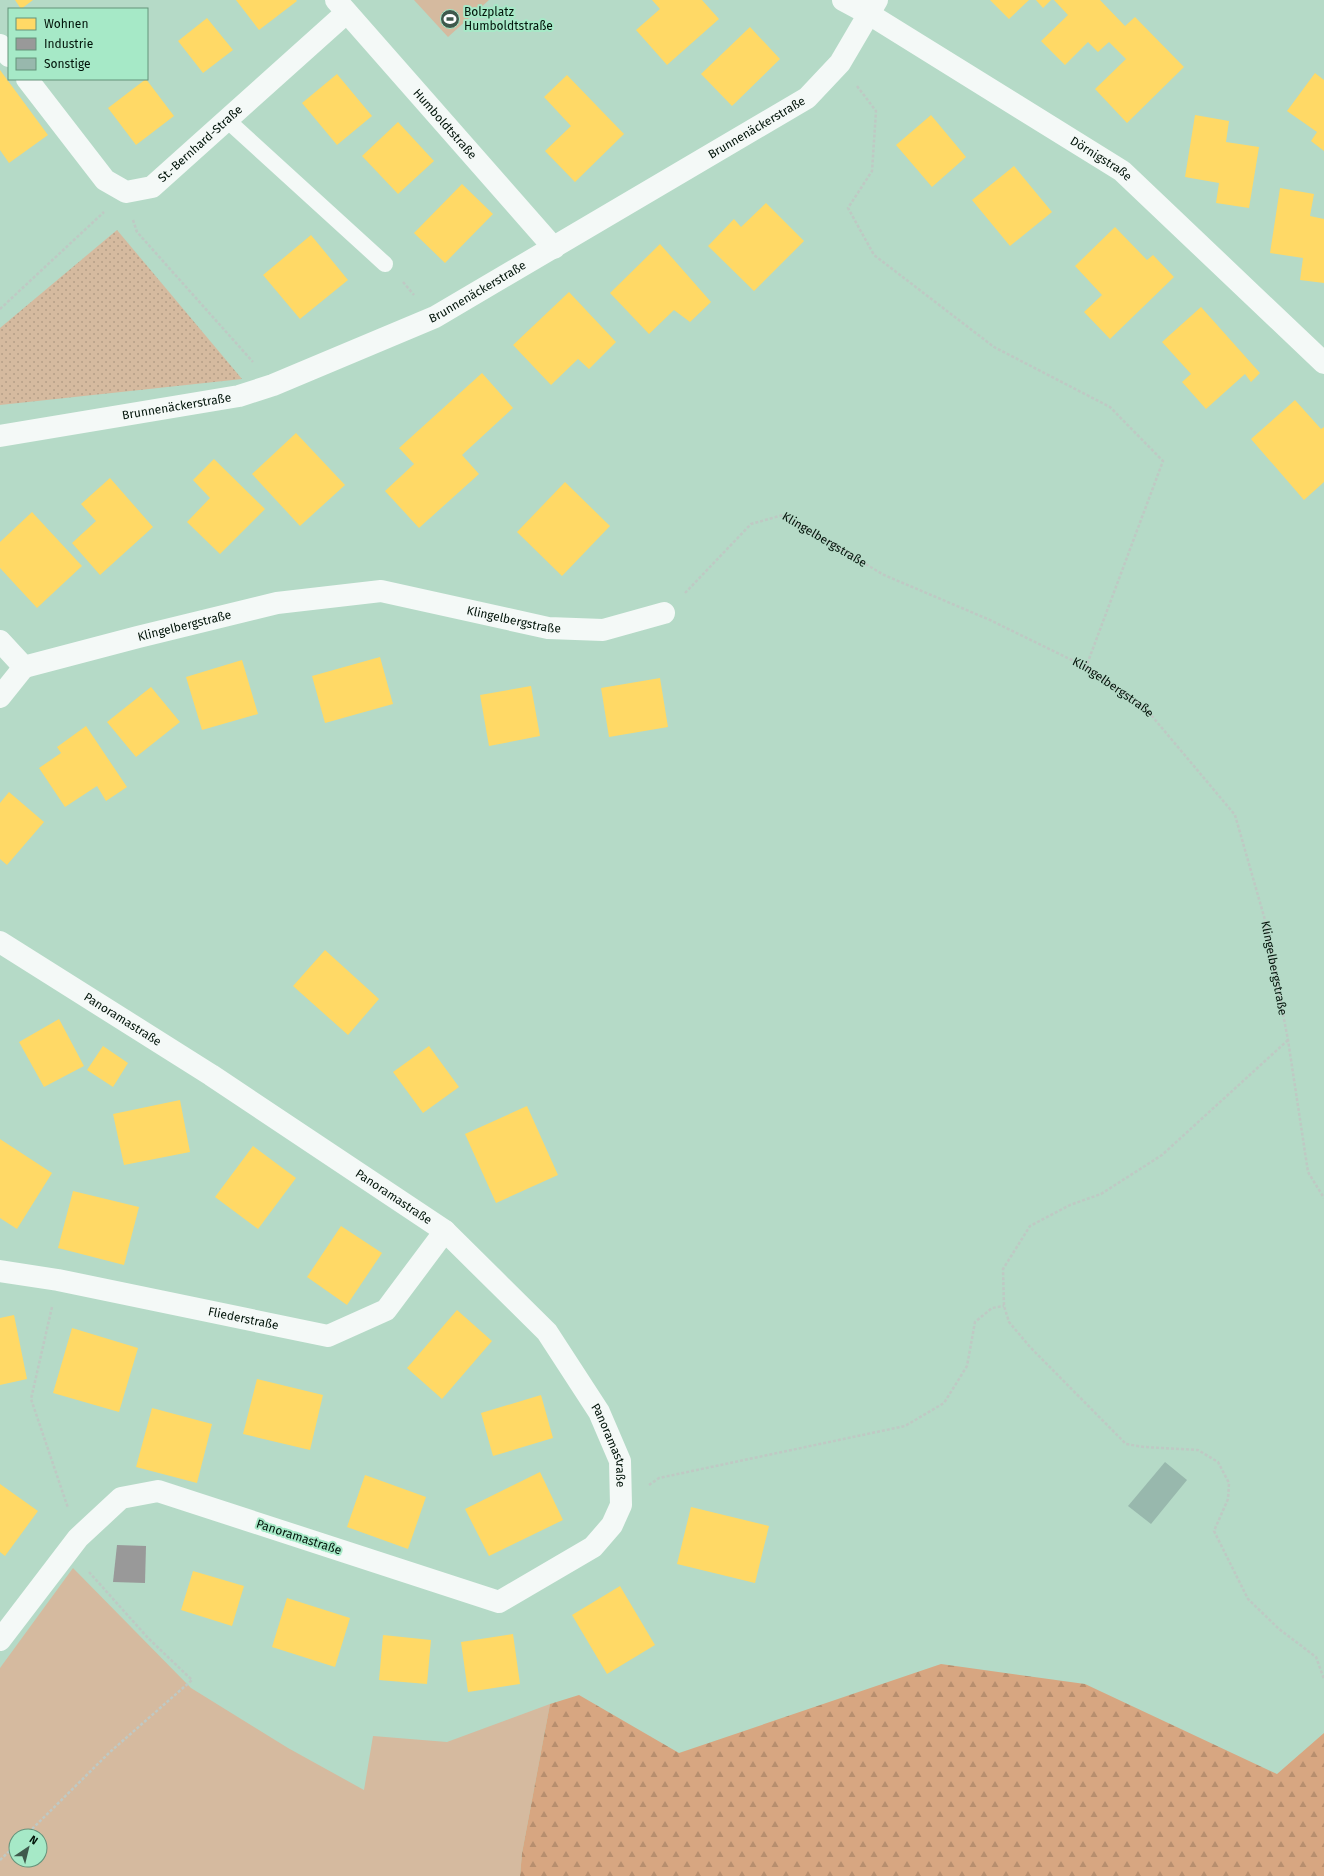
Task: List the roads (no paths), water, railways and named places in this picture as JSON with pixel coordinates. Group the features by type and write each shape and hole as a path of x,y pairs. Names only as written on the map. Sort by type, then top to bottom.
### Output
{"street":[{"name":"Dörnigstraße","path":"843,0 873,7 1122,171 1324,363"},
{"name":"St.-Bernhard-Straße","path":"28,80 105,180 126,192 152,187 227,120 341,7"},
{"name":"Humboldtstraße","path":"341,7 554,248"},
{"name":"Brunnenäckerstraße","path":"0,436 239,396 273,385 435,317 807,98 840,63 873,7"},
{"path":"0,44 8,55"},
{"name":"Klingelbergstraße","path":"24,667 277,603 381,591 548,628 603,630 664,613"},
{"path":"0,641 24,667 0,697"},
{"name":"Panoramastraße","path":"0,942 211,1075 445,1231 547,1332 599,1412 620,1461 621,1505 612,1525 593,1548 499,1602 158,1491 122,1498 78,1538 0,1640"},
{"name":"Fliederstraße","path":"0,1271 58,1280 328,1336 386,1310 445,1231"}],"lane":[{"path":"227,120 386,264"}],"place":[{"name":"Bolzplatz Humboldtstraße","path":"450,19"}]}
